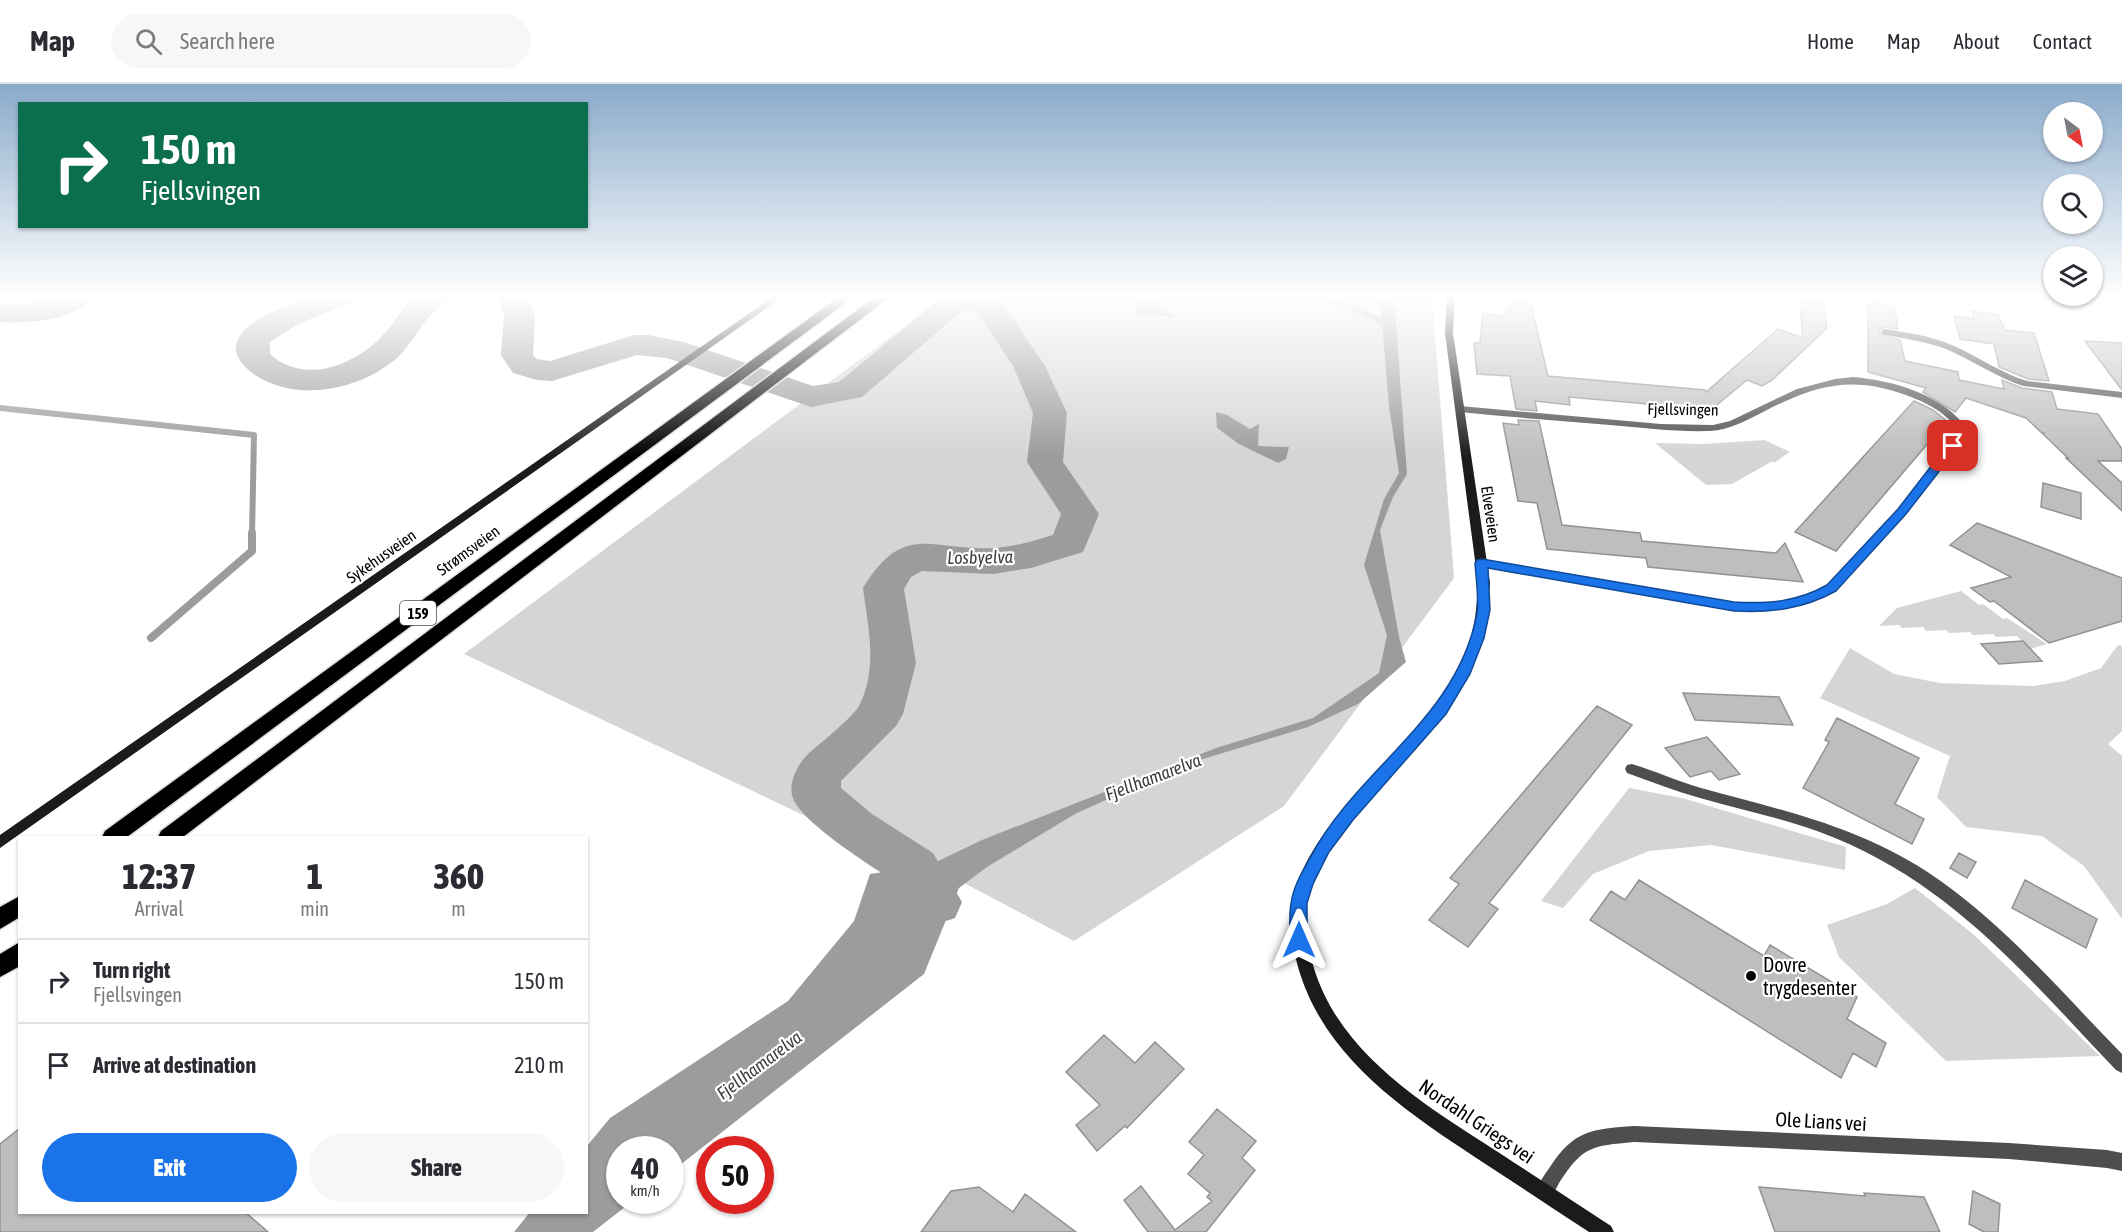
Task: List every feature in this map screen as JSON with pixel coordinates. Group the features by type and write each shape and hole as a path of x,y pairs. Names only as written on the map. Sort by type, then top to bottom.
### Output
{"highway":[{"name":"Strømsveien","path":"113,836 776,350"},
{"name":"159","path":"169,836 813,350"},
{"path":"0,919 18,906"},
{"path":"0,966 18,952"}],"main road":[{"name":"Sykehusveien","path":"0,842 705,350"},
{"name":"Elveveien","path":"1336,1031 1314,996 1302,958 1298,921 1299,903 1305,884 1334,832 1427,728 1454,691 1463,674 1481,623 1484,598 1482,563 1452,350"},
{"name":"Nordahl Griegs vei","path":"1336,1031 1366,1065 1398,1093 1605,1232"}],"street":[{"path":"1952,350 2011,379 2026,384 2122,395"},
{"name":"Fjellsvingen","path":"1460,409 1635,424 1716,428 1743,420 1778,400 1811,386 1833,380 1859,379 1902,390 1935,404 1954,415 1964,431 1902,512 1831,588 1800,602 1765,608 1734,607 1482,563"},
{"path":"1632,769 1680,788 1799,818 1863,844 1921,876 1956,901 2003,942 2122,1065"},
{"name":"Ole Lians vei","path":"1544,1192 1573,1147 1595,1136 1634,1134 2009,1151 2107,1158 2122,1162"}],"shaded area":[{"path":"873,350 1436,350 1454,578 1284,806 1074,941 930,865 915,868 464,654"},
{"path":"1765,440 1790,452 1732,484 1706,485 1655,443 1704,444"},
{"path":"1961,591 1979,605 1983,604 2003,619 2007,618 2047,644 2030,649 2017,636 1996,637 1993,634 1973,635 1970,632 1926,631 1923,627 1879,626 1897,608"},
{"path":"2118,645 2122,646 2122,731 2108,744 2122,756 2122,919 2084,866 2042,836 1966,827 1937,797 1950,756 1820,698 1850,648 1894,674 1940,683 2033,686 2065,681 2101,668"},
{"path":"1629,788 1682,798 1846,847 1845,870 1711,845 1649,851 1593,874 1563,908 1541,901"},
{"path":"1915,888 1973,934 2100,1056 1946,1061 1839,957 1827,925 1887,904"}],"water":[{"name":"Fjellhamarelva","path":"1384,350 1398,350 1407,474 1393,497 1380,530 1399,637 1406,662 1358,704 1308,727 1180,766 1075,814 987,867 959,888 924,974 717,1136 696,1136 696,1152 684,1162 684,1136 606,1136 606,1214 616,1214 593,1232 514,1232 528,1214 588,1214 588,1145 610,1118 788,1001 854,921 870,874 930,865 982,840 1216,748 1313,718 1379,673 1387,635 1364,565 1384,499 1399,473 1389,406"},
{"path":"1216,412 1227,415 1250,429 1259,424 1258,446 1289,447 1286,459 1278,463 1239,444 1217,428"}],"building":[{"path":"1475,350 1542,350 1548,376 1705,390 1706,392 1754,350 1804,350 1771,381 1762,386 1747,380 1707,413 1704,409 1569,397 1570,405 1535,401 1537,411 1516,409 1510,376 1477,374"},
{"path":"1868,350 1902,350 1905,361 1958,372 1959,380 2004,389 2002,380 2022,388 2052,392 2057,409 2098,414 2122,449 2122,461 2098,461 2122,483 2122,511 2066,458 2068,458 2044,435 2044,432 2043,434 2026,418 1966,398 1955,412 1923,392 1926,388 1868,372"},
{"path":"1995,350 2039,350 2049,381 2028,379 1999,367"},
{"path":"2091,350 2122,350 2122,390"},
{"path":"1914,401 1933,410 1947,421 1836,551 1795,532"},
{"path":"1518,420 1539,421 1562,525 1640,533 1642,541 1776,553 1785,543 1803,582 1648,567 1646,558 1547,549 1537,503 1518,501 1503,423 1519,425"},
{"path":"2043,483 2081,493 2081,519 2041,507"},
{"path":"1977,523 2122,578 2122,621 2049,643 1994,601 1990,602 1971,588 2011,577 1950,545"},
{"path":"2023,641 2042,661 1999,664 1981,644"},
{"path":"1683,693 1779,697 1793,725 1695,720"},
{"path":"1597,706 1632,725 1489,903 1498,909 1468,947 1429,920 1459,884 1450,878"},
{"path":"1837,718 1919,758 1895,804 1924,819 1912,844 1803,788 1829,742 1825,740"},
{"path":"1707,737 1740,774 1719,780 1711,771 1690,777 1665,748"},
{"path":"1959,853 1976,862 1967,878 1950,868"},
{"name":"Dovre trygdesenter","path":"1639,880 1764,956 1770,945 1857,997 1847,1019 1886,1043 1876,1067 1853,1053 1841,1078 1590,920 1611,891 1625,900"},
{"path":"2025,880 2097,919 2086,948 2012,908"},
{"path":"1104,1035 1135,1063 1155,1042 1184,1069 1127,1128 1125,1126 1097,1151 1076,1125 1100,1105 1066,1072"},
{"path":"1217,1109 1256,1141 1242,1158 1255,1170 1206,1232 1148,1232 1124,1200 1141,1186 1175,1230 1212,1201 1207,1197 1210,1193 1188,1174 1204,1155 1189,1142"},
{"path":"18,1130 18,1214 247,1214 268,1232 0,1232 0,1144"},
{"path":"979,1187 1013,1212 1025,1194 1076,1232 921,1232 951,1191"},
{"path":"1759,1187 1865,1196 1864,1193 1924,1197 1940,1232 1775,1232"},
{"path":"1973,1191 2000,1204 1998,1232 1984,1232 1969,1224"}],"waterway":[{"name":"Losbyelva","path":"253,350 257,360 273,372 291,379 310,381 322,380 359,368 386,350"},
{"name":"Losbyelva","path":"517,350 517,355 525,366 552,371 620,350"},
{"name":"Losbyelva","path":"675,350 811,397 850,390 898,350"},
{"name":"Losbyelva","path":"936,902 915,868 854,828 816,795 818,774 880,714 894,663 883,588 897,568 914,557 993,561 1031,555 1069,543 1080,514 1045,462 1050,413 1029,366 1018,350"},
{"path":"0,408 254,435 252,535"},
{"path":"151,638 252,551 252,535"}],"place":[{"name":"Dovre trygdesenter","path":"1751,976"}],"route":[{"path":"1299,940 1299,903 1313,865 1323,848 1347,815 1441,710 1463,674 1477,638 1484,610 1482,563 1734,607 1785,606 1831,588 1902,512 1953,446"}]}
